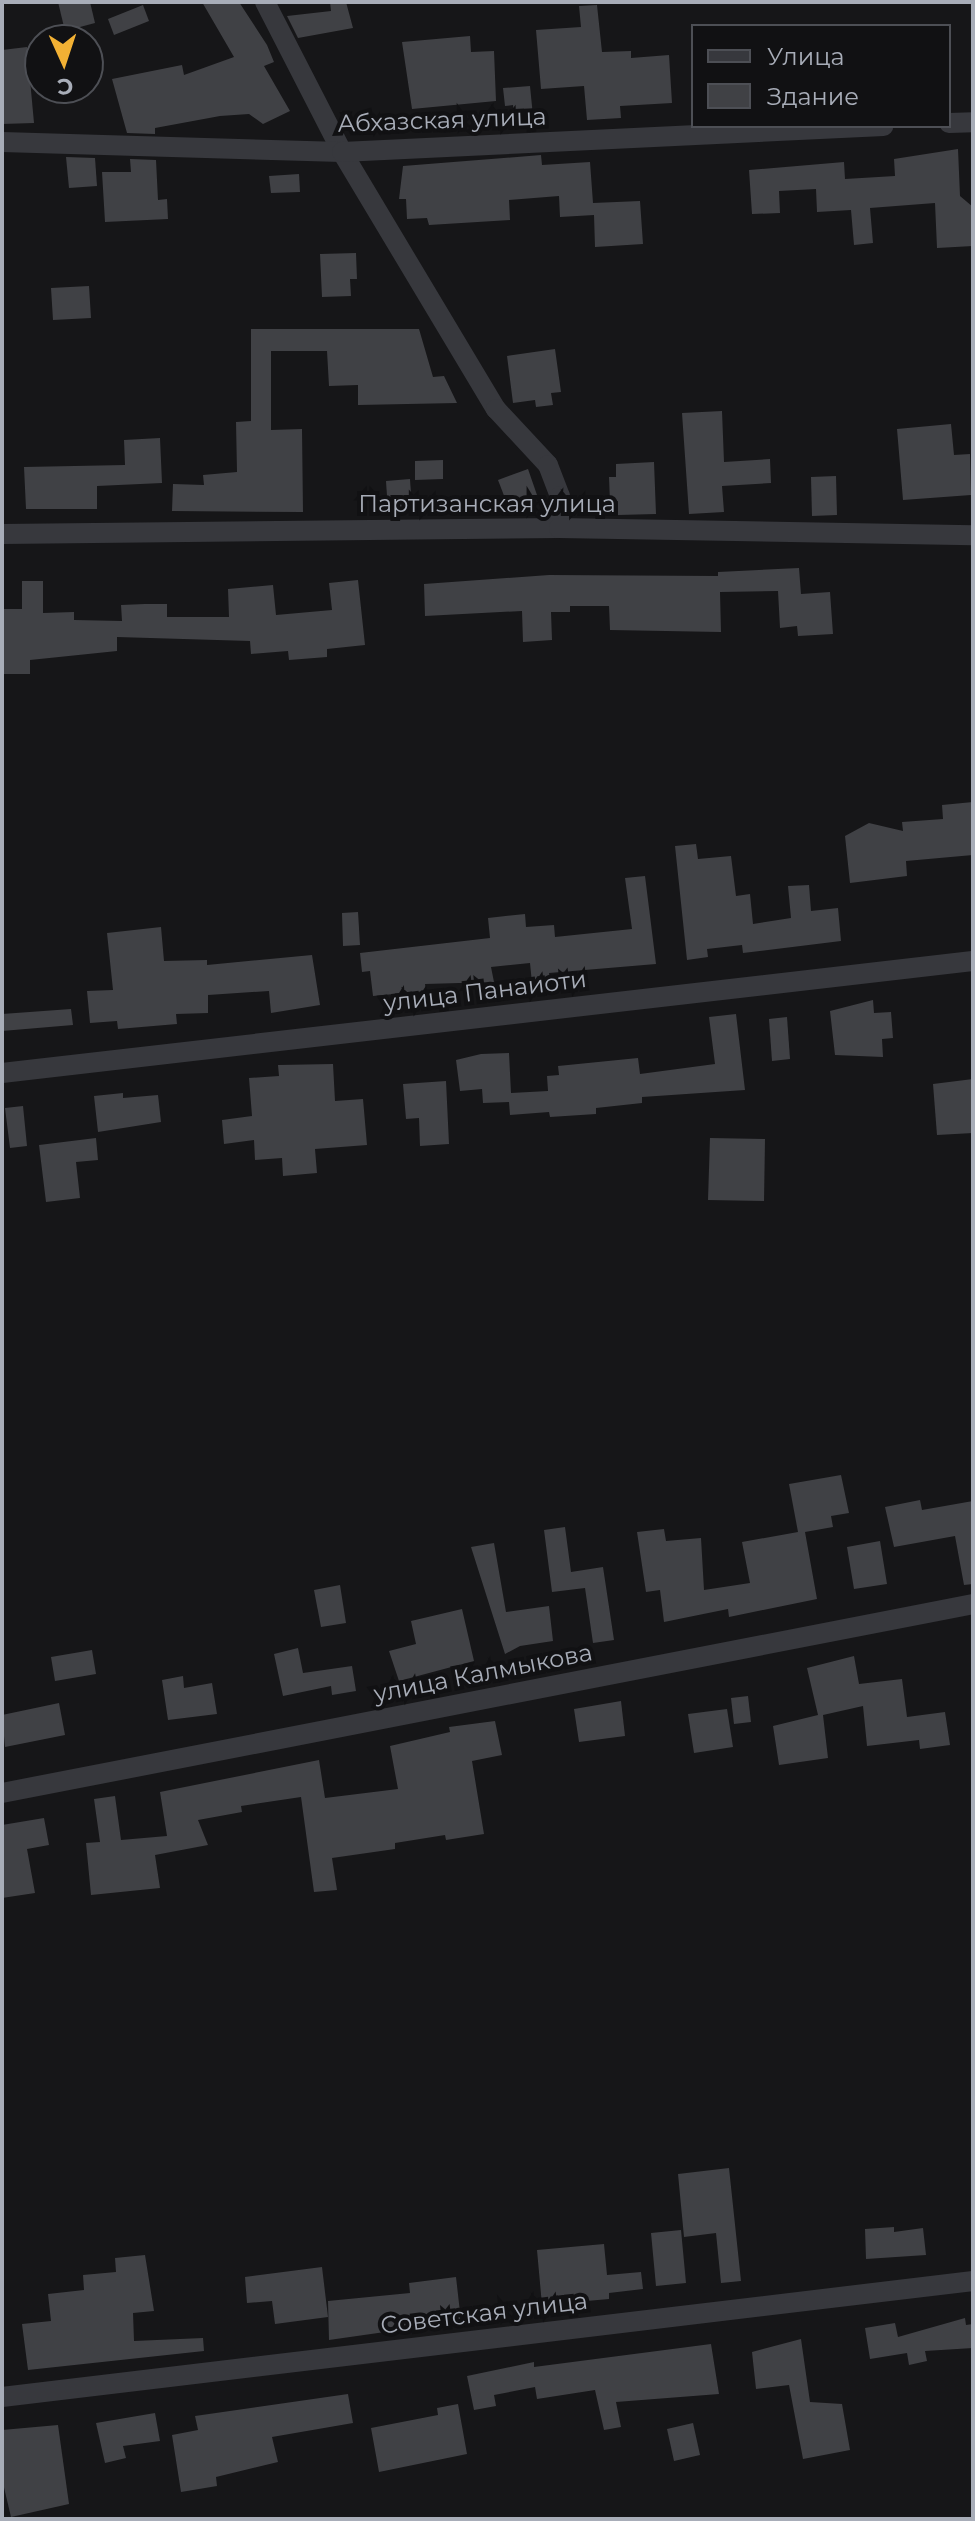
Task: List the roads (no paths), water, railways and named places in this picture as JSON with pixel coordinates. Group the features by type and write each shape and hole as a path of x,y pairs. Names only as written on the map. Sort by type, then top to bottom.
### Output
{"street":[{"path":"265,2 342,152 496,409 548,465 560,496 559,528"},
{"path":"951,123 973,122"},
{"name":"Абхазская улица","path":"2,142 342,152 841,128"},
{"name":"Партизанская улица","path":"2,534 559,528 973,535"},
{"name":"улица Панаиоти","path":"2,1073 973,961"},
{"name":"улица Калмыкова","path":"2,1793 973,1604"},
{"name":"Советская улица","path":"2,2397 973,2281"}]}
